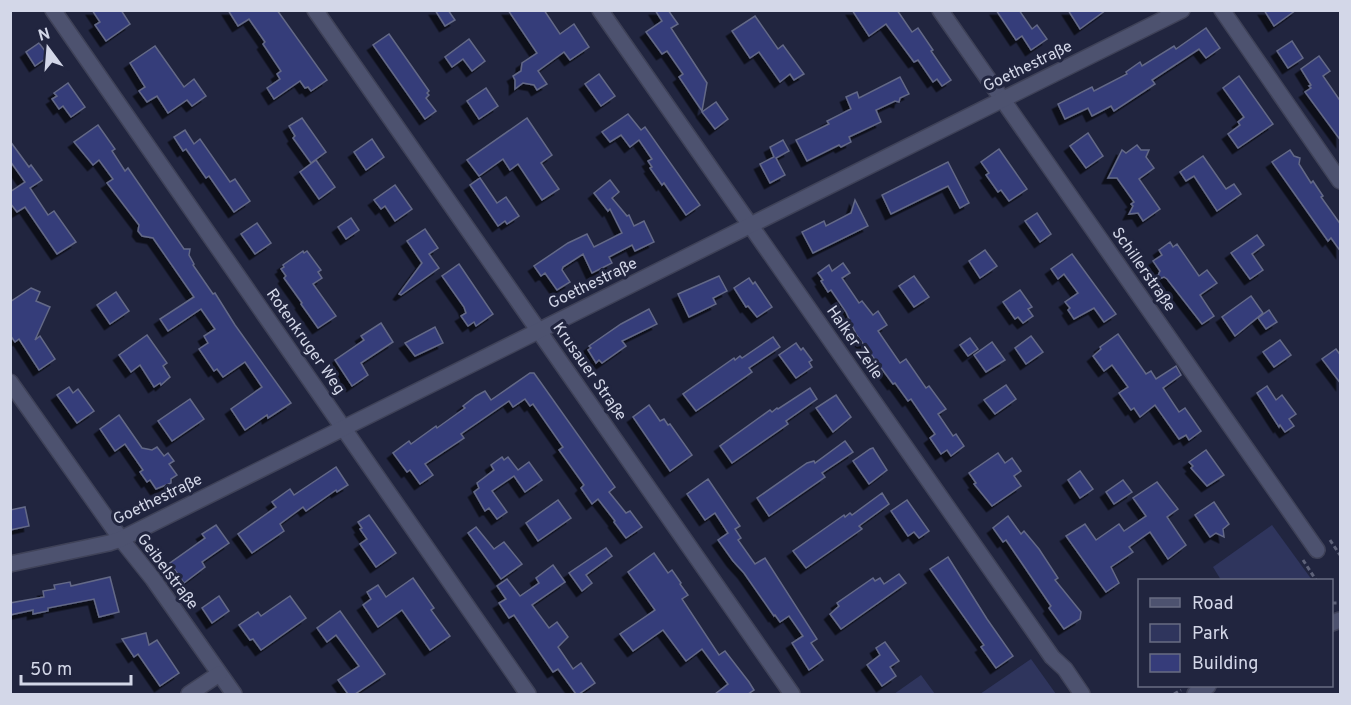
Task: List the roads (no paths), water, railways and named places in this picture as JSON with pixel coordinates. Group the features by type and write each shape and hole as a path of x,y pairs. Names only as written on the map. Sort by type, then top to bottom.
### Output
{"street":[{"name":"Rotenkruger Weg","path":"52,10 528,694"},
{"name":"Krusauer Straße","path":"315,10 792,694"},
{"name":"Halker Zeile","path":"600,10 1052,657 1065,669 1082,694"},
{"name":"Schillerstraße","path":"940,10 1317,550"},
{"name":"Goethestraße","path":"10,564 121,539 1182,10"},
{"path":"1222,10 1341,181"},
{"name":"Geibelstraße","path":"10,381 234,694"},
{"path":"189,694 219,674"}]}
